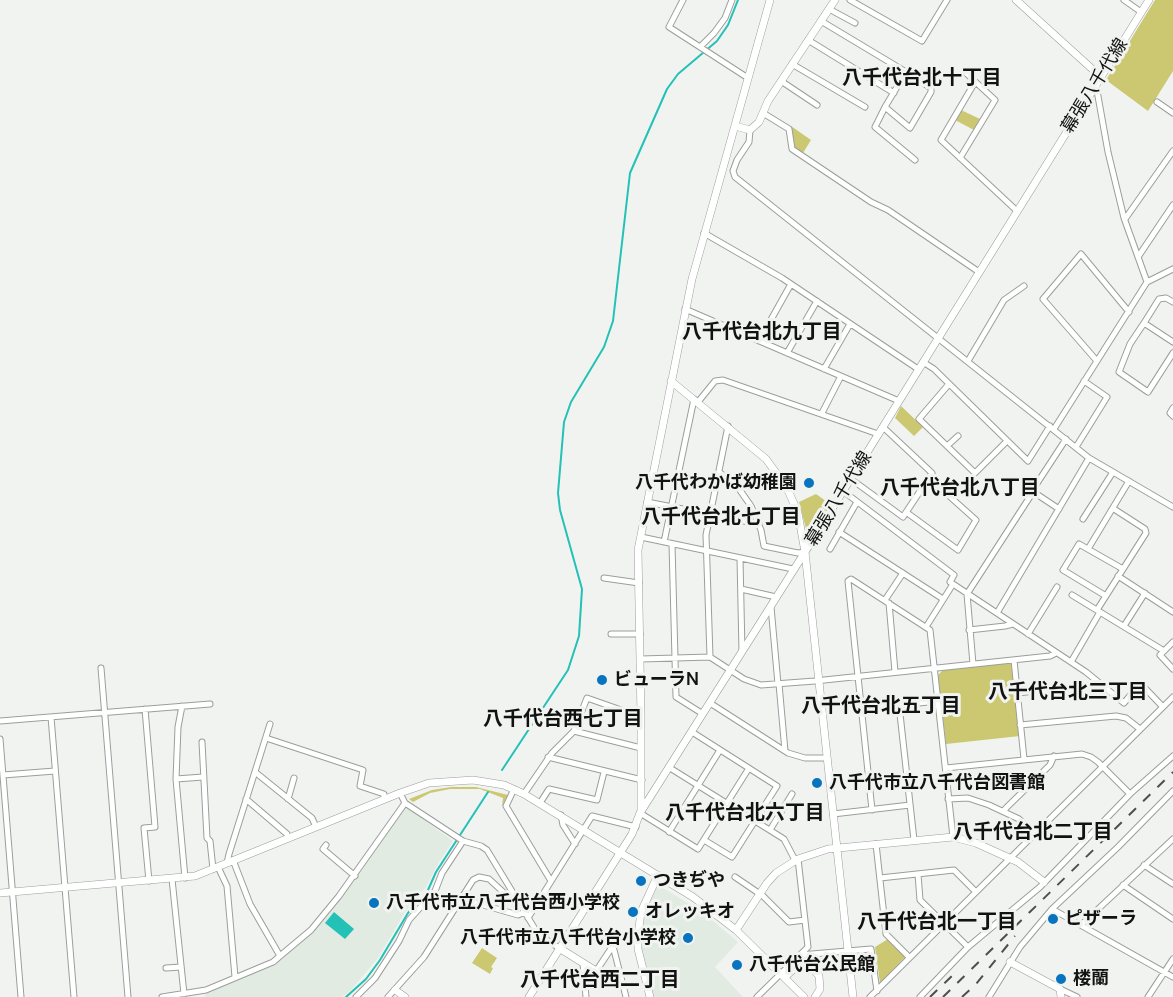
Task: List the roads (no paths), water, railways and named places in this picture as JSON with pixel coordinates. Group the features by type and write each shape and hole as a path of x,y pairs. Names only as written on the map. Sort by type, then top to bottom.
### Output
{"street":[{"path":"683,0 669,27 748,78"},
{"path":"701,47 725,18 732,0"},
{"path":"748,768 698,849 640,813 642,748 638,550 640,537 685,309 704,233 770,0"},
{"path":"836,0 781,81 759,122 750,130 749,142 734,171 735,177 1089,458 1173,507"},
{"path":"850,0 921,40 946,0"},
{"path":"1016,0 1101,76"},
{"path":"1124,0 1141,12"},
{"name":"幕張八千代線","path":"529,997 621,852 636,827 640,813 1149,0"},
{"path":"829,9 855,23"},
{"path":"821,21 931,88 931,92 910,128 885,107"},
{"path":"808,40 894,93"},
{"path":"792,64 865,107"},
{"path":"906,72 875,127 915,160"},
{"path":"960,158 995,100 967,74"},
{"path":"781,81 818,105"},
{"path":"975,82 941,140 1017,211"},
{"path":"1096,85 1108,152 1125,219 1147,282"},
{"path":"1157,102 1173,113"},
{"path":"763,113 789,129 792,149 979,272"},
{"path":"735,126 750,130"},
{"path":"1125,219 1173,152"},
{"path":"1138,257 1173,205"},
{"path":"704,233 791,284 918,369"},
{"path":"1097,361 1043,299 1081,254 1129,312"},
{"path":"923,362 934,369 1028,461 1084,381 1147,282 1171,272"},
{"path":"759,340 791,284"},
{"path":"968,362 1004,300 1024,286"},
{"path":"1173,302 1166,298 1159,299 1130,344 1119,372 1148,392 1173,353"},
{"path":"787,353 817,302"},
{"path":"685,309 899,401"},
{"path":"1144,323 1173,342"},
{"path":"824,369 850,324"},
{"path":"822,413 841,376"},
{"path":"664,542 696,401 715,381 723,380 880,431 932,473 903,517 851,479"},
{"path":"671,381 766,459 787,488 798,513 805,552 853,997"},
{"path":"1076,447 1107,397 1084,381"},
{"path":"949,384 919,418 947,446 975,473 1007,441"},
{"path":"1173,408 1170,412 1173,416"},
{"path":"710,657 706,535 728,426"},
{"path":"947,446 958,436"},
{"path":"973,664 967,594 1066,439"},
{"path":"997,613 1089,458"},
{"path":"718,472 737,486 744,495 759,524 764,546 798,553 805,552"},
{"path":"1083,519 1113,472"},
{"path":"906,512 958,550 976,520 929,478"},
{"path":"1088,549 1129,481"},
{"path":"843,491 954,575 950,582 1071,662 1124,703 1140,683 1163,707"},
{"path":"1033,492 1059,509"},
{"path":"647,502 759,524"},
{"path":"830,549 857,502"},
{"path":"1071,662 1106,596 1146,533 1145,528 1114,509"},
{"path":"839,532 943,599"},
{"path":"640,537 794,569"},
{"path":"672,544 676,697 703,714"},
{"path":"1106,596 1063,570 1079,544 1123,569"},
{"path":"740,558 742,652"},
{"path":"896,672 887,602 903,573"},
{"path":"1118,576 1173,612"},
{"path":"604,578 639,583"},
{"path":"872,810 848,581 851,579 930,630 953,837"},
{"path":"926,627 953,584"},
{"path":"1028,634 1057,587"},
{"path":"741,589 776,597"},
{"path":"1124,626 1145,593"},
{"path":"1072,595 1164,651"},
{"path":"771,605 785,751"},
{"path":"969,630 1013,624"},
{"path":"611,634 640,634"},
{"path":"1173,642 1160,655 1173,669"},
{"path":"641,659 710,657 753,683 778,684 1050,656 1056,653"},
{"path":"1014,660 1024,759"},
{"path":"101,668 128,997"},
{"path":"1017,693 1094,685 1099,682"},
{"path":"870,997 1173,697"},
{"path":"524,794 548,758 574,731 587,698 641,717"},
{"path":"861,709 938,701"},
{"path":"710,703 785,751 805,758 827,758"},
{"path":"0,721 210,704"},
{"path":"899,705 914,840"},
{"path":"182,706 178,727 177,779 185,878"},
{"path":"145,709 155,827 144,828 149,881"},
{"path":"1020,725 1116,716 1126,718 1140,729"},
{"path":"51,717 74,997"},
{"path":"270,724 246,799 230,861 250,904 280,956"},
{"path":"574,731 642,748"},
{"path":"692,732 777,786 732,857 704,840"},
{"path":"266,738 363,770 360,786 384,794 384,799"},
{"path":"0,739 21,997"},
{"path":"202,742 207,838 210,841 215,868 226,886 235,977"},
{"path":"669,832 720,750"},
{"path":"946,768 1082,754 1091,757 1103,766 1130,794"},
{"path":"1004,811 1050,765 1054,756"},
{"path":"920,997 968,948 1044,882 1130,794 1173,756"},
{"path":"548,758 642,780"},
{"path":"1167,762 1173,767"},
{"path":"670,768 784,839 797,859 808,948 783,975"},
{"path":"3,775 55,771"},
{"path":"255,772 312,818 316,826"},
{"path":"540,803 549,789 597,800 604,772"},
{"path":"177,779 203,777"},
{"path":"288,799 294,778"},
{"path":"0,893 185,878 429,783 473,780 493,783 524,794 621,852 711,910 736,930 804,997"},
{"path":"514,789 506,806 551,881"},
{"path":"989,997 1010,962 1052,909 1173,791"},
{"path":"400,793 405,803 459,839 487,850 538,934 596,971"},
{"path":"770,830 792,794"},
{"path":"246,799 287,834 288,838"},
{"path":"948,799 978,800 1019,819 1034,834"},
{"path":"162,997 202,994 235,977 273,962 311,930 355,876 405,803"},
{"path":"833,814 910,805"},
{"path":"561,816 563,825 575,844"},
{"path":"527,915 592,816 636,827"},
{"path":"736,930 776,873 797,859 820,850 953,837 976,843 1010,858 1030,869 1044,882"},
{"path":"356,997 375,978 410,920 435,891 459,839"},
{"path":"1081,925 1144,865 1172,842"},
{"path":"876,844 886,934 909,957"},
{"path":"326,845 323,849 355,876"},
{"path":"1144,865 1173,884"},
{"path":"880,878 954,870 976,892"},
{"path":"918,874 920,900 968,948"},
{"path":"650,997 638,949 638,935 641,912 658,876"},
{"path":"388,997 424,957 473,880 484,877 495,882 514,902 519,904"},
{"path":"735,877 760,893 789,921 805,920"},
{"path":"172,879 184,994"},
{"path":"1123,885 1173,919"},
{"path":"462,899 518,915 527,915"},
{"path":"1052,909 1173,977"},
{"path":"585,988 620,935 638,935"},
{"path":"613,946 626,997"},
{"path":"800,955 871,949 877,991"},
{"path":"1148,997 1173,959"},
{"path":"757,997 801,962 807,962 819,976 820,989 815,997"},
{"path":"1010,962 1061,993 1077,997"},
{"path":"583,963 586,997"},
{"path":"166,968 181,967"},
{"path":"395,990 405,997"}],"water":[{"path":"334,912 354,929 345,939 325,923"}],"waterway":[{"path":"502,770 568,670 579,636 582,589 560,510 558,493 564,422 571,402 604,347 613,321 630,173 667,89 678,74 717,41 728,25 738,0"},
{"path":"346,997 366,979 380,960 408,913 428,890 436,872 488,792"}],"railway":[{"path":"943,997 1173,772"},
{"path":"962,997 976,984 1015,936"},
{"path":"930,997 954,974"}],"place":[{"name":"八千代わかば幼稚園","path":"809,483"},
{"name":"ビューラN","path":"602,680"},
{"name":"八千代市立八千代台図書館","path":"817,783"},
{"name":"つきぢや","path":"641,881"},
{"name":"八千代市立八千代台西小学校","path":"374,903"},
{"name":"オレッキオ","path":"633,912"},
{"name":"ピザーラ","path":"1053,919"},
{"name":"八千代市立八千代台小学校","path":"688,938"},
{"name":"八千代台公民館","path":"737,965"},
{"name":"楼蘭","path":"1061,979"}],"district":[{"name":"八千代台北十丁目","path":"922,78"},
{"name":"八千代台北九丁目","path":"762,332"},
{"name":"八千代台北八丁目","path":"960,488"},
{"name":"八千代台北七丁目","path":"721,517"},
{"name":"八千代台北三丁目","path":"1068,692"},
{"name":"八千代台北五丁目","path":"881,706"},
{"name":"八千代台西七丁目","path":"563,719"},
{"name":"八千代台北六丁目","path":"745,813"},
{"name":"八千代台北二丁目","path":"1033,832"},
{"name":"八千代台北一丁目","path":"937,922"},
{"name":"八千代台西二丁目","path":"600,980"}]}
